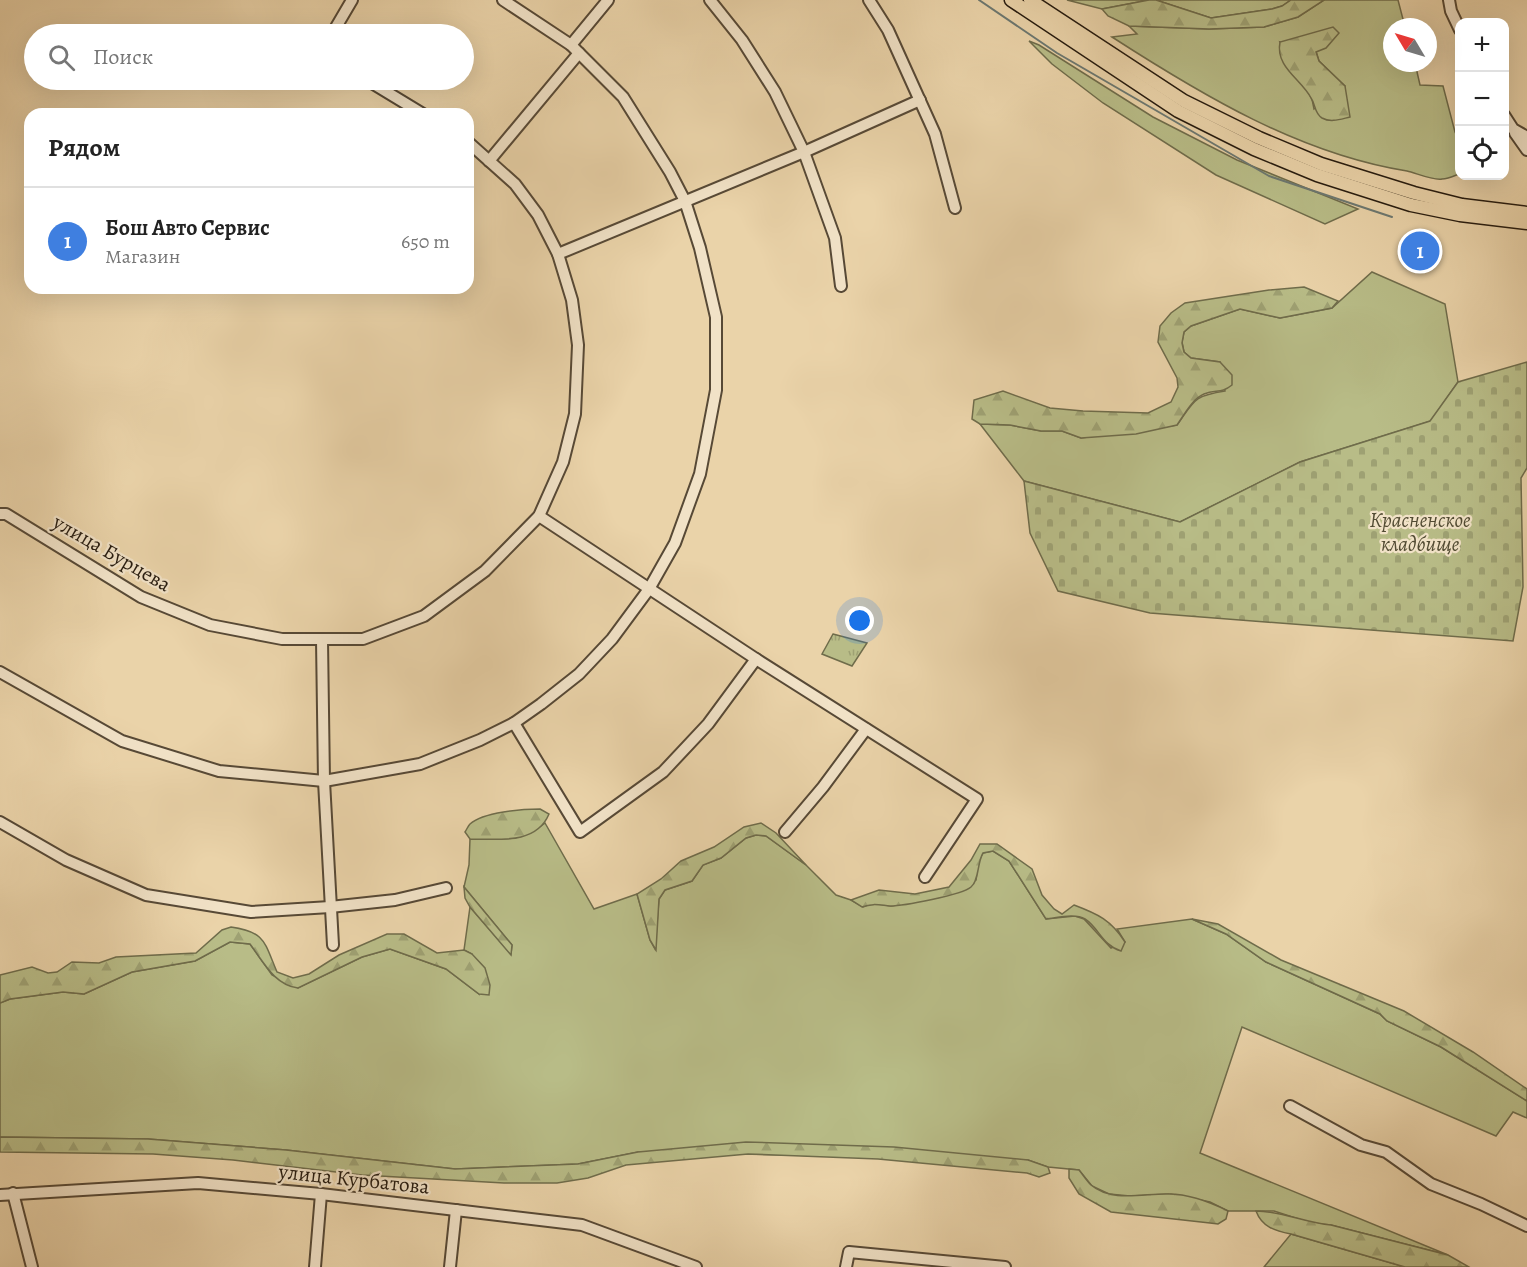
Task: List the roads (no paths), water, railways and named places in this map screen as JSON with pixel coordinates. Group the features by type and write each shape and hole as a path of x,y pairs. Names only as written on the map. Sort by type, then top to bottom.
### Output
{"main road":[{"path":"1011,0 1178,111 1254,149 1317,175 1411,205 1460,215 1527,223"},
{"path":"1030,0 1184,101 1259,138 1321,164 1414,193 1462,205 1527,213"}],"street":[{"path":"338,24 352,0"},
{"path":"0,672 122,741 219,771 324,781 420,764 480,740 514,723 579,674 612,639 649,589 675,543 700,474 716,390 716,317 700,248 685,201 670,172 623,97 575,49 503,0"},
{"path":"489,161 575,49 609,0"},
{"path":"710,0 742,40 775,93 804,152 835,238 841,286"},
{"path":"869,0 888,30 935,134 955,208"},
{"path":"1449,0 1455,19"},
{"path":"383,90 413,108"},
{"path":"558,254 804,152 920,100"},
{"path":"1509,123 1527,150"},
{"path":"1513,129 1527,137"},
{"name":"улица Бурцева","path":"2,517 141,597 210,625 282,639 363,639 424,616 485,572 539,516 563,462 575,414 578,345 572,300 558,254 538,215 515,184 474,147"},
{"path":"539,516 756,659 977,800 925,877"},
{"path":"321,640 324,781 333,945"},
{"path":"514,723 580,832 663,772 708,724 756,659"},
{"path":"785,832 823,787 866,729"},
{"path":"0,822 66,860 146,895 251,912 394,900 446,888"},
{"path":"1290,1106 1361,1145 1386,1152 1431,1184 1527,1226"},
{"name":"улица Курбатова","path":"0,1195 198,1183 321,1194 582,1225 696,1267"},
{"path":"13,1193 32,1267"},
{"path":"315,1267 321,1194"},
{"path":"450,1267 456,1210"},
{"path":"846,1267 849,1252 1005,1267"}],"waterway":[{"path":"979,0 1057,53 1269,176 1392,217"}],"place":[{"name":"Бош Авто Сервис","path":"1420,251"}],"park label":[{"name":"Красненское кладбище","path":"1420,532"}]}
